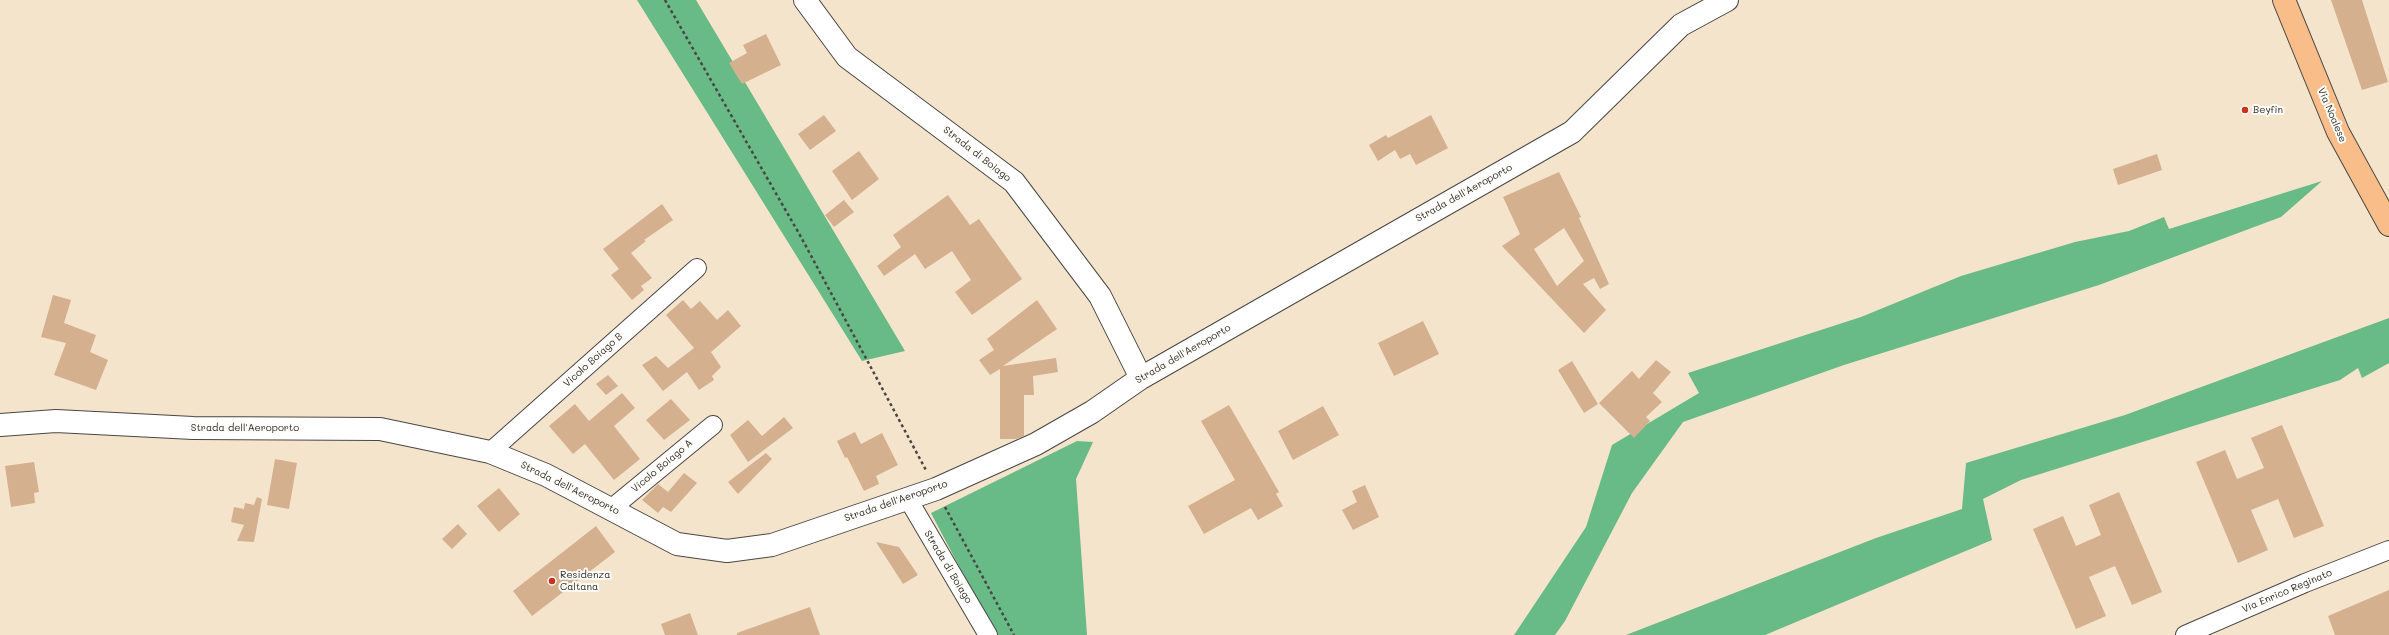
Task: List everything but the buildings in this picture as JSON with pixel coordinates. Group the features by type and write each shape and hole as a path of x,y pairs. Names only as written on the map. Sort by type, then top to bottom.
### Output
{"main road":[{"name":"Via Noalese","path":"2284,0 2338,132 2389,225"}],"street":[{"name":"Strada di Boiago","path":"805,0 847,57 1014,182 1100,296 1141,378"},
{"name":"Strada dell'Aeroporto","path":"0,425 56,421 193,428 380,429 490,452 546,475 612,508 677,544 727,551 772,545 908,499 940,498 1036,444 1092,412 1141,378 1572,132 1680,25 1727,0"},
{"name":"Vicolo Boiago B","path":"490,452 697,268"},
{"name":"Vicolo Boiago A","path":"612,508 713,425"},
{"name":"Strada di Boiago","path":"908,499 988,635"},
{"name":"Via Enrico Reginato","path":"2185,635 2305,583 2389,550"}],"path":[{"path":"665,0 801,237 1014,635"}],"green space":[{"path":"637,0 696,0 905,351 862,361"},
{"path":"2322,181 2281,217 2099,285 1844,365 1683,422 1632,493 1565,621 1555,635 1514,635 1586,527 1612,445 1699,393 1688,373 1861,317 1961,276 2075,242 2129,231 2164,217 2169,229"},
{"path":"2389,318 2389,363 2362,378 2358,368 2340,380 2021,480 1983,499 1992,540 1765,635 1626,635 1876,538 1962,509 1966,463 2125,415"},
{"path":"1077,441 1093,442 1076,479 1087,635 995,635 931,513"}],"place":[{"name":"Beyfin","path":"2245,110"},
{"name":"Residenza Caltana","path":"552,581"}]}
